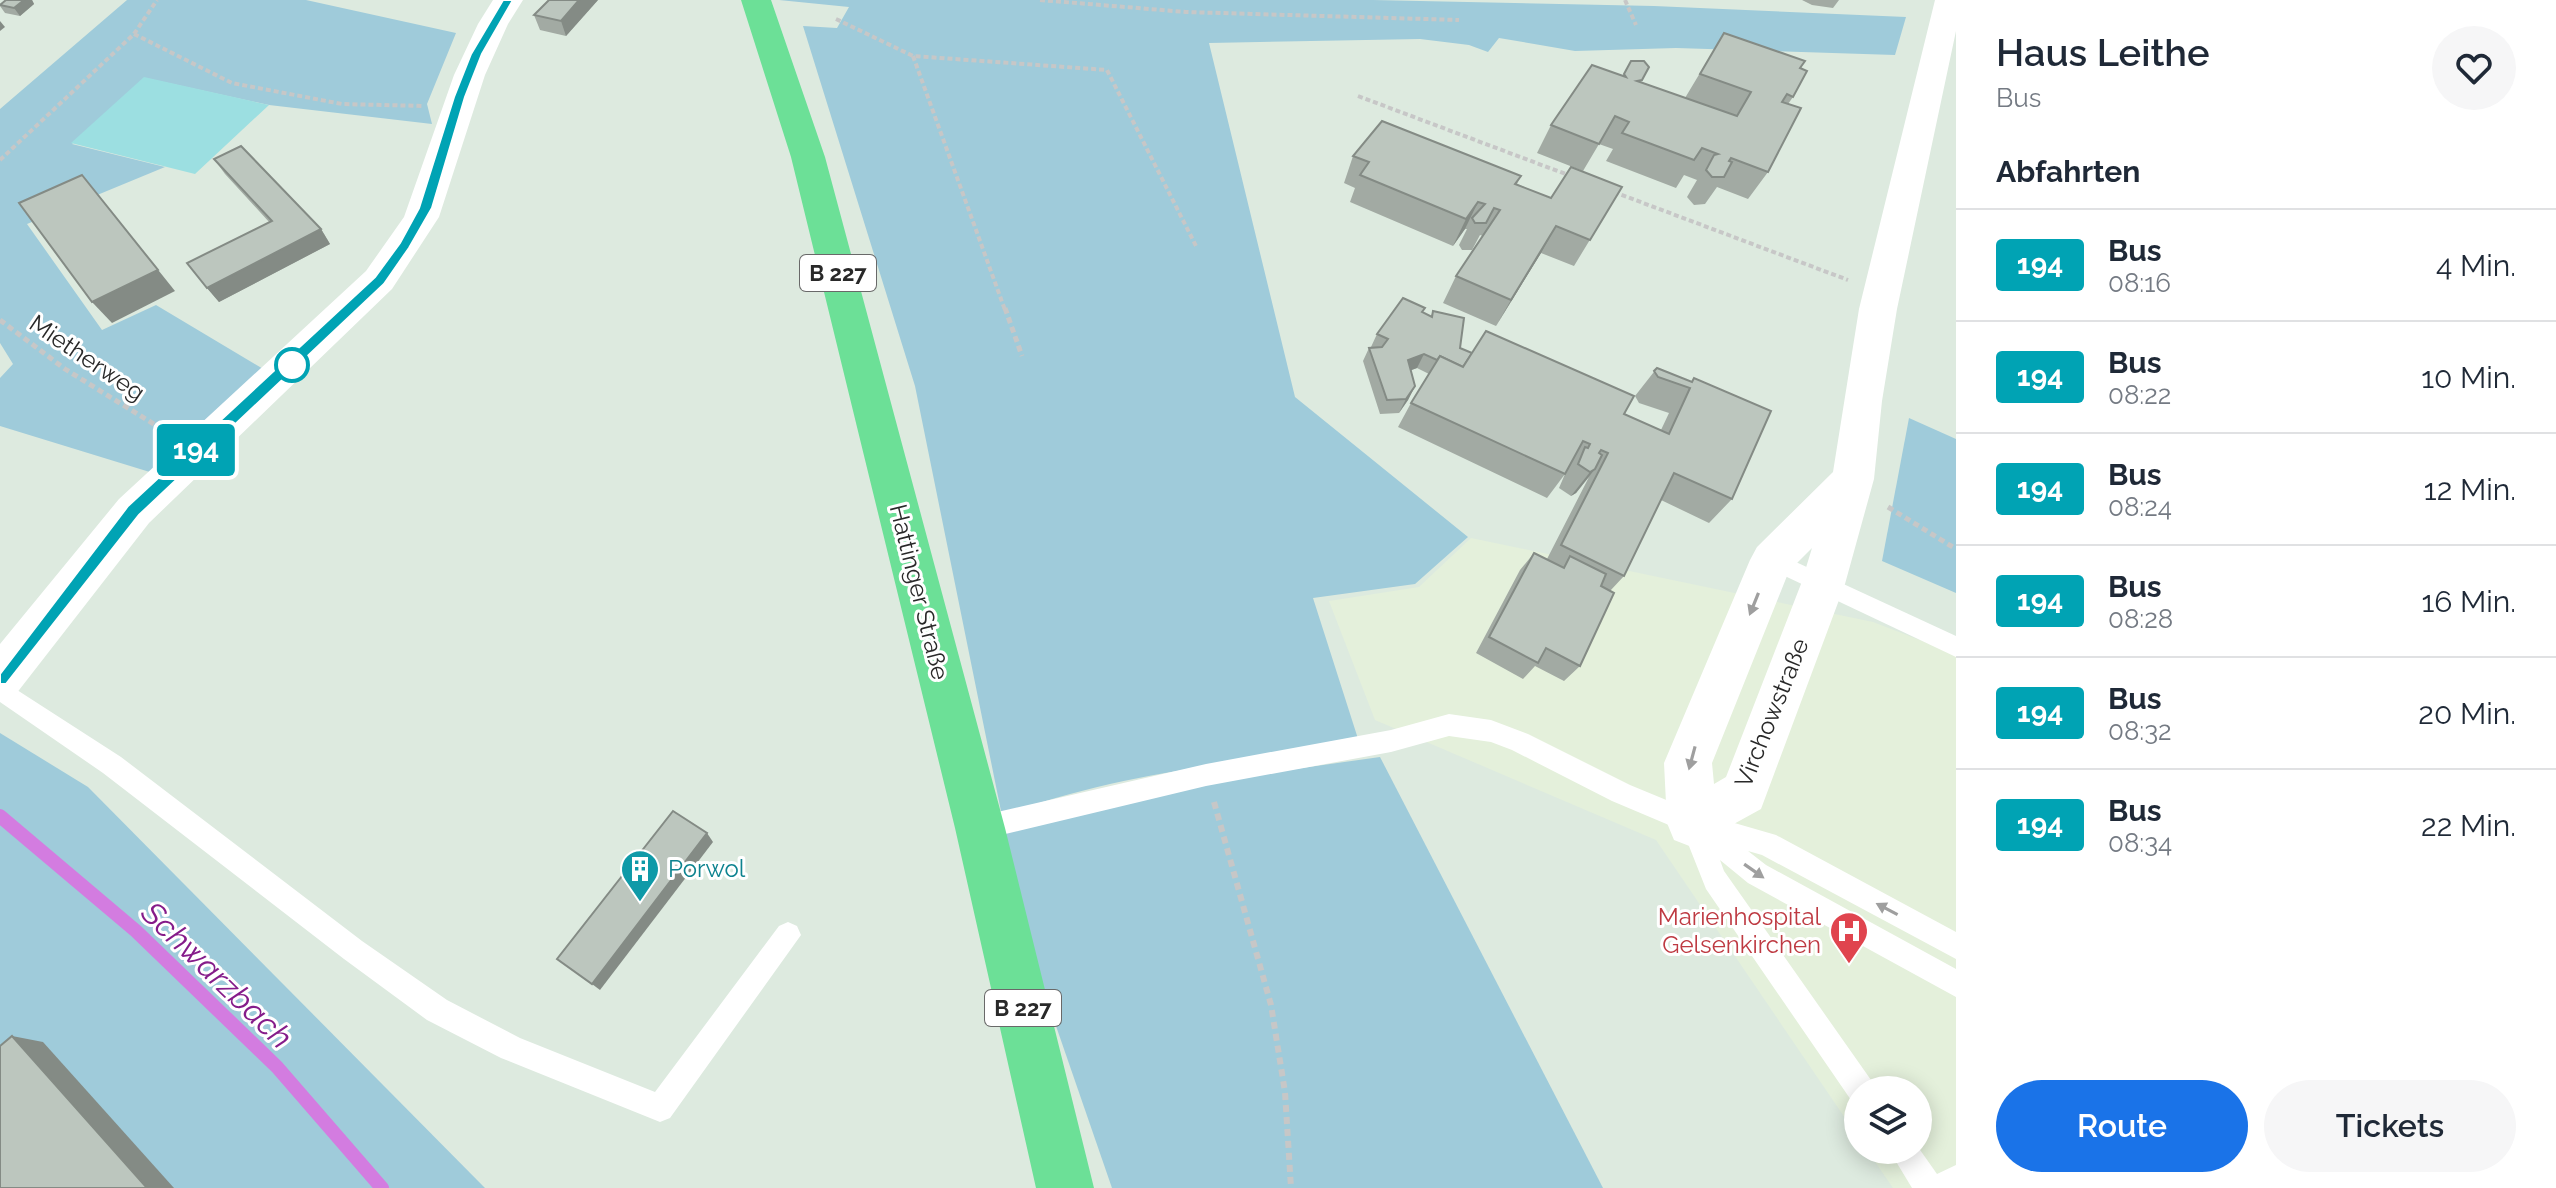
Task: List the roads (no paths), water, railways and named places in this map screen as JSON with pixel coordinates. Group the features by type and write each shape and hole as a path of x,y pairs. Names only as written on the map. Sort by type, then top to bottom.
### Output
{"main road":[{"name":"Hattinger Straße","path":"756,0 808,157 980,828 1065,1188"}],"street":[{"path":"0,679 134,511 195,450 292,365 379,280 405,245 425,208 456,106 477,54 508,0"},
{"name":"Virchowstraße","path":"1692,823 1744,793 1823,584 1853,479 1862,401 1882,292 1950,0"},
{"path":"1692,823 1688,763 1772,560 1853,479"}],"lane":[{"path":"1772,560 1956,647"},
{"path":"0,689 112,765 353,950 437,1010 511,1048 660,1108 788,935"},
{"path":"980,828 1206,775 1391,741 1449,725 1491,731 1692,823 1767,844 1956,946"},
{"path":"1692,823 1757,874 1956,984"},
{"path":"1692,823 1715,880 1851,1076"},
{"path":"1913,1164 1929,1188"},
{"path":"1938,1188 1956,1180"}],"waterway":[{"name":"Schwarzbach","path":"0,816 136,931 277,1067 382,1188"}],"place":[{"name":"Porwol","path":"640,903"},
{"name":"Marienhospital Gelsenkirchen","path":"1849,965"}]}
